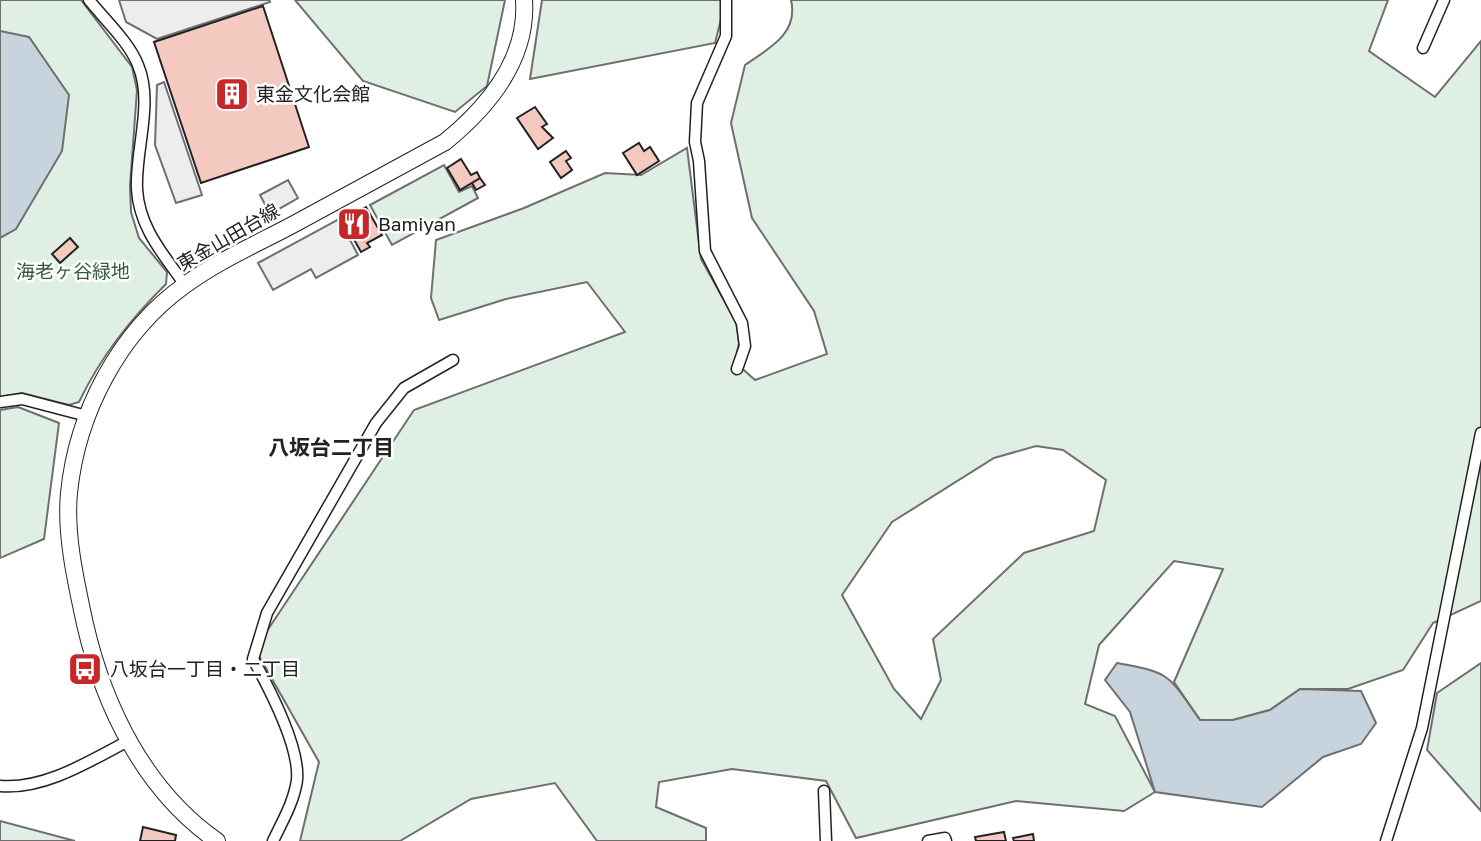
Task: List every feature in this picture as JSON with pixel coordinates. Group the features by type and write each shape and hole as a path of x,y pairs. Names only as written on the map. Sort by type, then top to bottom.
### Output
{"main road":[{"name":"東金山田台線","path":"217,841 172,802 128,741 107,698 92,654 70,537 69,495 75,453 87,416 103,379 130,339 185,285 445,142 472,120 502,83 516,53 524,0"}],"street":[{"path":"89,0 138,65 143,90 137,190 141,210 148,233 185,285"},
{"path":"726,0 726,36 697,103 695,142 699,161 705,251 742,323 745,346 737,369"},
{"path":"1423,48 1444,0"},
{"path":"273,841 289,809 297,780 291,742 275,708 275,698 253,659 262,626 376,423 404,388 453,360"},
{"path":"0,402 22,398 87,416"},
{"path":"1386,841 1422,728 1481,433"},
{"path":"0,786 18,788 46,779 128,741"},
{"path":"824,791 826,841"},
{"path":"928,841 945,838 946,841"}],"green space":[{"name":"海老ヶ谷緑地","path":"0,0 81,0 132,67 137,90 130,186 131,212 139,238 167,272 166,284 117,339 79,402 69,405 22,393 0,397"},
{"path":"295,0 505,0 487,86 455,112 363,81"},
{"path":"542,0 726,0 715,43 530,79"},
{"path":"791,0 1388,0 1369,51 1435,97 1481,41 1481,601 1433,623 1403,670 1348,689 1300,689 1270,710 1233,720 1200,720 1174,682 1223,569 1174,561 1099,645 1085,704 1115,716 1155,792 1124,811 1016,801 856,838 826,781 732,769 659,782 656,807 706,828 706,841 597,841 555,783 471,799 400,841 300,841 319,762 255,649 414,410 625,332 587,282 506,299 439,320 431,298 436,240 524,208 605,173 641,175 687,148 701,259 736,322 739,343 735,362 755,380 827,354 814,311 752,218 731,123 745,65 780,39 790,22","holes":["1036,446 1063,450 1106,480 1094,531 1024,553 933,639 941,680 921,719 894,689 842,595 892,522 994,458"]},
{"path":"444,165 459,192 472,186 478,198 392,245 370,205"},
{"path":"18,407 59,423 44,539 0,558 0,410"},
{"path":"1481,663 1481,811 1427,750 1437,693"},
{"path":"0,821 75,841 0,841"}],"shaded area":[{"path":"119,0 270,2 157,39 126,22"},
{"path":"0,31 29,37 69,95 62,151 16,229 0,238"},
{"path":"164,82 202,195 176,203 155,145 157,85"},
{"path":"288,180 298,198 270,214 260,195"},
{"path":"339,219 358,255 316,278 311,269 273,290 258,263"},
{"path":"1117,663 1149,670 1168,678 1200,720 1233,720 1270,710 1300,689 1361,691 1376,723 1361,744 1323,757 1262,807 1155,792 1130,712 1105,680"}],"building":[{"name":"東金文化会館","path":"263,6 309,147 201,183 154,42"},
{"path":"535,107 547,124 542,127 553,138 538,149 517,118"},
{"path":"639,143 644,151 650,147 659,161 637,175 623,153"},
{"path":"566,151 571,158 566,161 572,170 561,178 550,162"},
{"path":"461,159 471,175 477,172 480,178 460,190 447,168"},
{"path":"480,178 485,185 476,190 472,183"},
{"path":"366,207 382,235 367,243 370,247 361,252 343,220"},
{"path":"70,238 78,247 60,263 52,254"},
{"path":"143,827 176,835 175,841 140,841"},
{"path":"1004,832 1006,841 976,841 975,837"},
{"path":"1033,834 1034,841 1014,841 1013,838"}],"place":[{"name":"東金文化会館","path":"232,94"},
{"name":"Bamiyan","path":"354,224"},
{"name":"八坂台一丁目・二丁目","path":"85,669"}],"district":[{"name":"八坂台二丁目","path":"331,448"}]}
